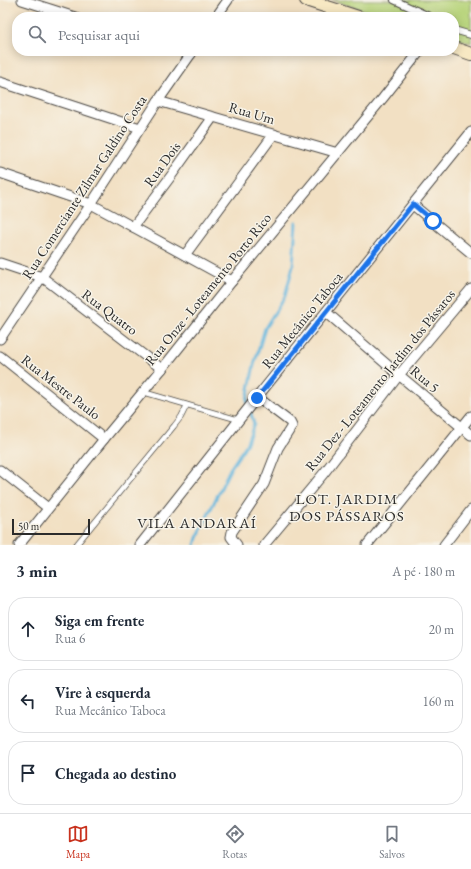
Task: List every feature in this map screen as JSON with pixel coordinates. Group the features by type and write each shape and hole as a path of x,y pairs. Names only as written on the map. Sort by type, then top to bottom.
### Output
{"main road":[{"path":"306,0 343,12"},
{"path":"459,50 471,54"}],"street":[{"path":"22,0 59,12"},
{"path":"220,12 228,0"},
{"path":"394,0 420,12"},
{"path":"459,31 471,35"},
{"name":"Rua Comerciante Zilmar Galdino Costa","path":"0,339 158,101 190,56"},
{"name":"Rua Onze - Loteamento Porto Rico","path":"19,545 416,56"},
{"path":"0,82 140,128"},
{"name":"Rua Um","path":"158,101 338,153"},
{"name":"Rua Dois","path":"133,227 213,117"},
{"name":"Rua Mecânico Taboca","path":"140,545 471,132"},
{"path":"185,255 274,134"},
{"path":"0,174 91,204 232,281"},
{"path":"413,204 471,253"},
{"name":"Rua Quatro","path":"0,263 42,277 162,369"},
{"name":"Rua Dez - Loteamento Jardim dos Pássaros","path":"264,545 324,473 399,375 471,289"},
{"name":"Rua 5","path":"326,312 471,435"},
{"name":"Rua Mestre Paulo","path":"0,356 104,439"},
{"path":"237,545 231,537 232,532 264,484 278,448 292,426 290,422 257,398"},
{"path":"367,545 471,416"},
{"path":"0,470 48,508"},
{"path":"444,545 471,510"}],"lane":[{"path":"143,392 239,420"},
{"path":"76,545 174,426 187,405"}],"green space":[{"path":"332,0 471,0 471,43 459,39 459,12 370,12"}],"waterway":[{"path":"248,405 247,399 254,365 265,328 285,296 293,266 296,222"},
{"path":"195,545 230,469 246,445 254,424 250,410"}],"district":[{"name":"LOT. JARDIM DOS PÁSSAROS","path":"347,506"},
{"name":"VILA ANDARAÍ","path":"197,522"}],"route":[{"path":"257,398 413,204 433,221"}]}
